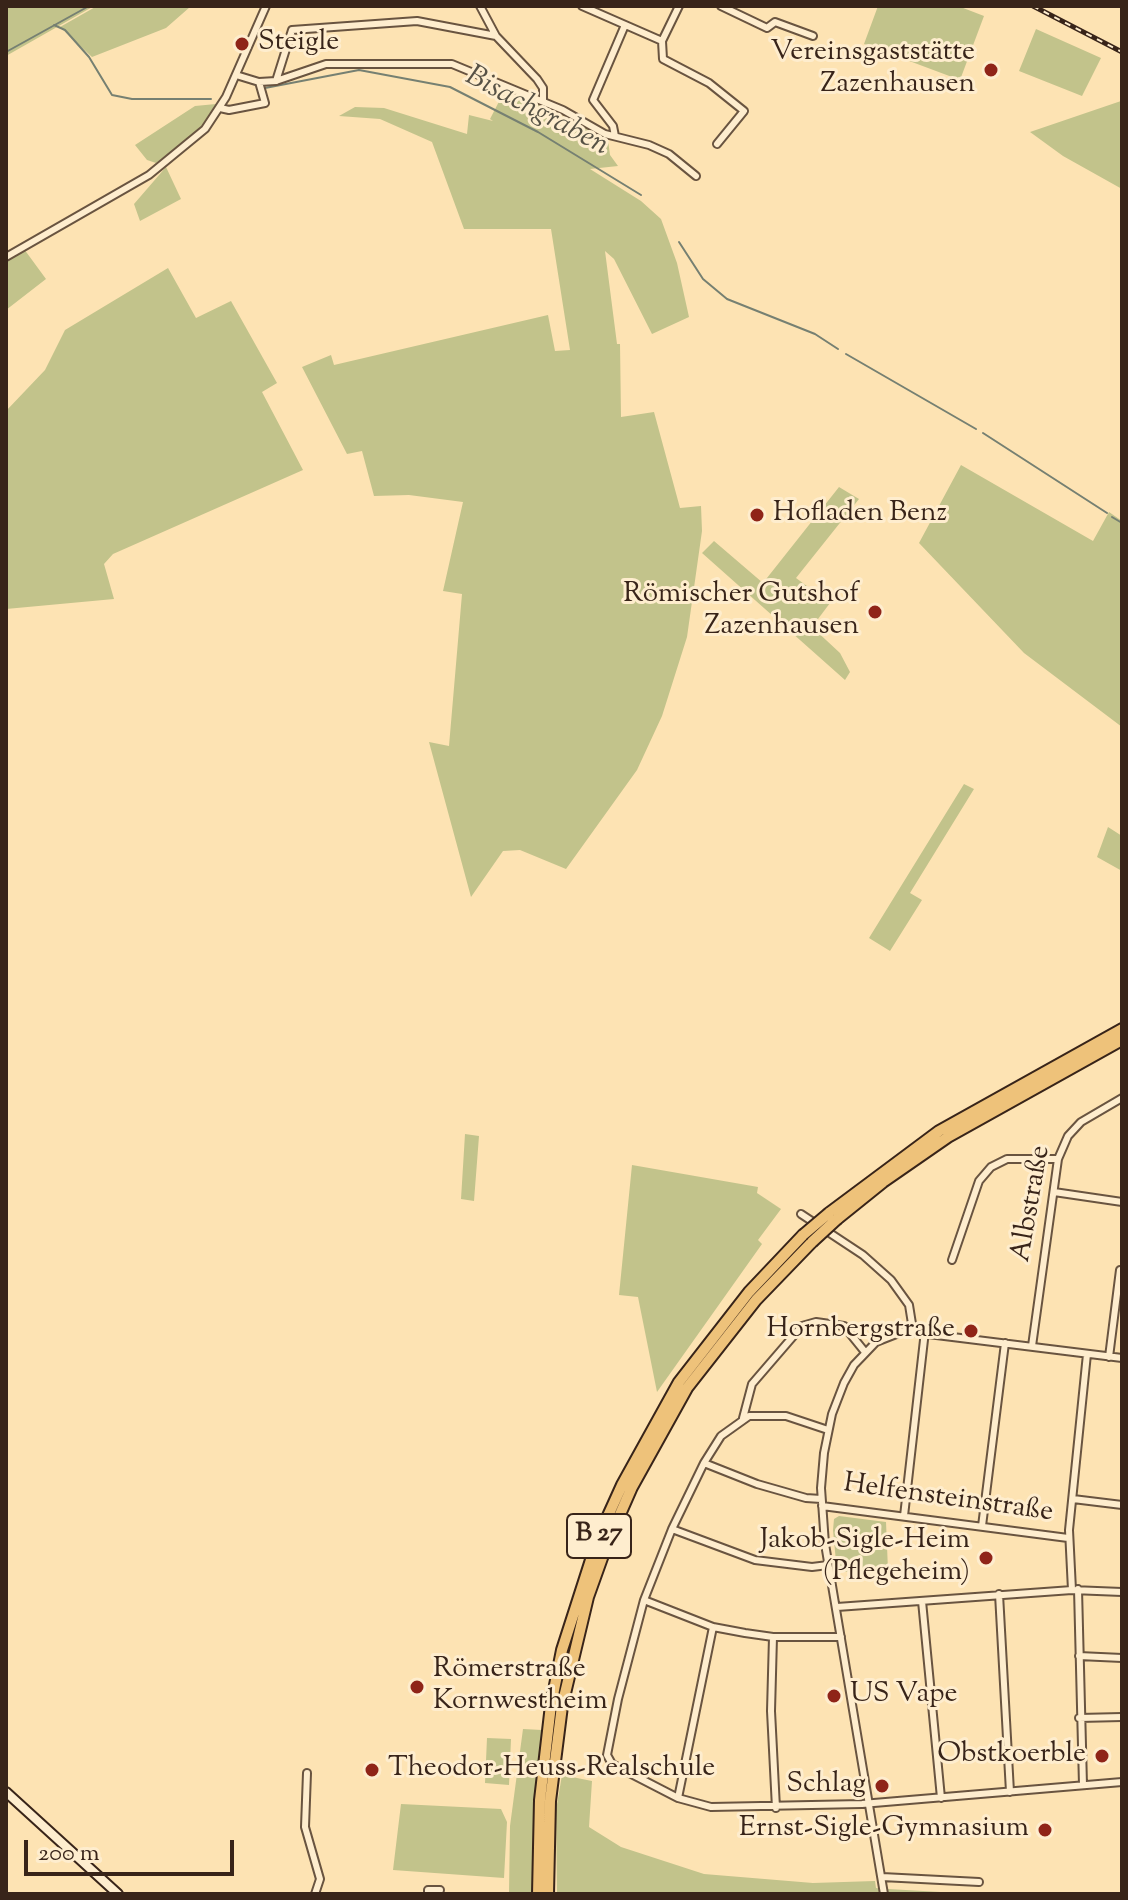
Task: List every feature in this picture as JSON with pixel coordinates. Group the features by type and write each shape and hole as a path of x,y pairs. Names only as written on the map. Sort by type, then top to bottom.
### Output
{"highway":[{"name":"B 27","path":"538,1894 540,1800 551,1705 562,1650 598,1538 622,1485 679,1382 749,1292 833,1216 939,1131 1122,1029"},
{"name":"B 27","path":"833,1216 948,1137 1122,1040"},
{"name":"B 27","path":"548,1894 550,1801 562,1706 588,1597 607,1544 632,1487 687,1388 808,1238"}],"street":[{"path":"6,257 149,175 205,129 220,108 266,6"},
{"path":"480,6 496,36 543,88 543,101"},
{"path":"582,6 662,41"},
{"path":"679,6 662,41 663,59 709,83 744,111 717,144"},
{"path":"721,6 767,28 775,22 813,36"},
{"path":"276,81 292,30 417,21 496,36"},
{"path":"615,136 613,126 593,100 625,25"},
{"path":"236,75 259,82 276,81 326,64 452,64 543,101 615,136 669,154 696,176"},
{"path":"220,108 229,110 265,103 259,82"},
{"name":"Albstraße","path":"1032,1346 1058,1159 1068,1136 1081,1122 1122,1098"},
{"path":"952,1260 979,1181 991,1167 1007,1159 1058,1159"},
{"path":"1054,1192 1122,1202"},
{"path":"801,1214 878,1267 902,1293 912,1314 913,1330"},
{"path":"1109,1357 1120,1270"},
{"path":"865,1352 844,1326 816,1322 802,1326 752,1384 743,1418 721,1436 704,1463 672,1529 644,1600 607,1755 612,1764 678,1798 711,1807 870,1804 1122,1782"},
{"path":"884,1894 828,1565 822,1502 828,1430 848,1375 865,1352 887,1335 913,1330 1122,1358"},
{"path":"904,1516 925,1331"},
{"path":"982,1526 1005,1343"},
{"path":"1083,1785 1075,1589 1068,1538 1087,1354"},
{"path":"743,1418 786,1416 828,1430"},
{"name":"Helfensteinstraße","path":"704,1463 757,1484 822,1502 1068,1538"},
{"path":"1073,1499 1122,1505"},
{"path":"672,1529 755,1560 812,1567 828,1565"},
{"path":"837,1607 1075,1589 1122,1592"},
{"path":"999,1594 1010,1792"},
{"path":"644,1600 713,1627 773,1637 841,1637"},
{"path":"922,1601 941,1798"},
{"path":"678,1798 713,1627"},
{"path":"773,1637 776,1808"},
{"path":"1079,1656 1122,1658"},
{"path":"1079,1718 1122,1717"},
{"path":"307,1773 305,1827 320,1879 315,1894"},
{"path":"6,1792 118,1894"},
{"path":"882,1877 979,1882"},
{"path":"428,1894 428,1890 440,1890"}],"green space":[{"path":"6,6 94,6 6,56"},
{"path":"97,6 190,7 166,28 92,57 60,27"},
{"path":"878,6 958,6 984,16 960,80 864,44"},
{"path":"1036,29 1101,58 1082,96 1019,71"},
{"path":"506,88 608,140 610,155 618,166 590,169 641,201 661,219 677,263 689,317 652,334 614,259 605,251 617,344 620,344 621,417 654,412 680,508 701,506 702,531 687,637 662,716 637,770 566,869 520,850 503,851 471,897 429,742 449,746 462,594 443,591 463,502 409,495 374,496 362,451 347,454 302,367 331,355 334,365 548,315 555,351 570,350 551,229 464,229 432,142 380,119 339,116 355,107 384,108 467,134 469,115 493,121 490,119"},
{"path":"1121,101 1122,189 1063,156 1030,132"},
{"path":"216,104 198,131 156,163 147,160 135,145 195,106"},
{"path":"166,167 181,199 140,221 134,204"},
{"path":"24,249 46,279 6,310 6,262"},
{"path":"168,268 196,318 231,301 277,383 262,392 303,470 113,554 104,564 114,599 6,609 6,411 45,370 65,330"},
{"path":"961,465 1093,541 1109,512 1122,521 1122,727 1024,653 919,543"},
{"path":"839,487 859,499 796,578 830,603 812,627 840,653 850,672 845,680 702,553 714,541 763,583"},
{"path":"964,784 974,789 910,893 922,900 890,951 869,938"},
{"path":"1108,827 1122,836 1122,871 1097,857"},
{"path":"465,1134 479,1136 474,1201 461,1199"},
{"path":"632,1165 758,1187 757,1193 781,1209 758,1240 762,1244 657,1392 638,1297 619,1295"},
{"path":"839,1516 886,1522 888,1570 837,1572 833,1530 834,1519"},
{"path":"523,1729 542,1730 532,1894 509,1894 510,1826"},
{"path":"487,1738 511,1739 509,1785 485,1783"},
{"path":"562,1775 592,1781 589,1827 621,1847 704,1874 813,1883 875,1881 876,1888 976,1894 557,1894 556,1810"},
{"path":"401,1804 501,1809 507,1822 504,1878 393,1870"}],"waterway":[{"path":"6,52 89,6"},
{"name":"Bisachgraben","path":"54,25 65,30 89,57 112,95 132,99 211,99"},
{"name":"Bisachgraben","path":"265,88 359,70 450,87 538,132 641,195"},
{"name":"Bisachgraben","path":"679,242 703,279 727,299 815,334 838,349"},
{"name":"Bisachgraben","path":"846,354 976,429"},
{"name":"Bisachgraben","path":"983,433 1107,513"},
{"name":"Bisachgraben","path":"1112,517 1122,523"}],"railway":[{"path":"1033,6 1122,52"}],"place":[{"name":"Steigle","path":"242,44"},
{"name":"Vereinsgaststätte Zazenhausen","path":"991,70"},
{"name":"Hofladen Benz","path":"757,515"},
{"name":"Römischer Gutshof Zazenhausen","path":"875,612"},
{"name":"Hornbergstraße","path":"971,1331"},
{"name":"Jakob-Sigle-Heim (Pflegeheim)","path":"986,1558"},
{"name":"Römerstraße Kornwestheim","path":"417,1687"},
{"name":"US Vape","path":"834,1696"},
{"name":"Obstkoerble","path":"1102,1756"},
{"name":"Theodor-Heuss-Realschule","path":"372,1770"},
{"name":"Schlag","path":"882,1786"},
{"name":"Ernst-Sigle-Gymnasium","path":"1045,1830"}]}
